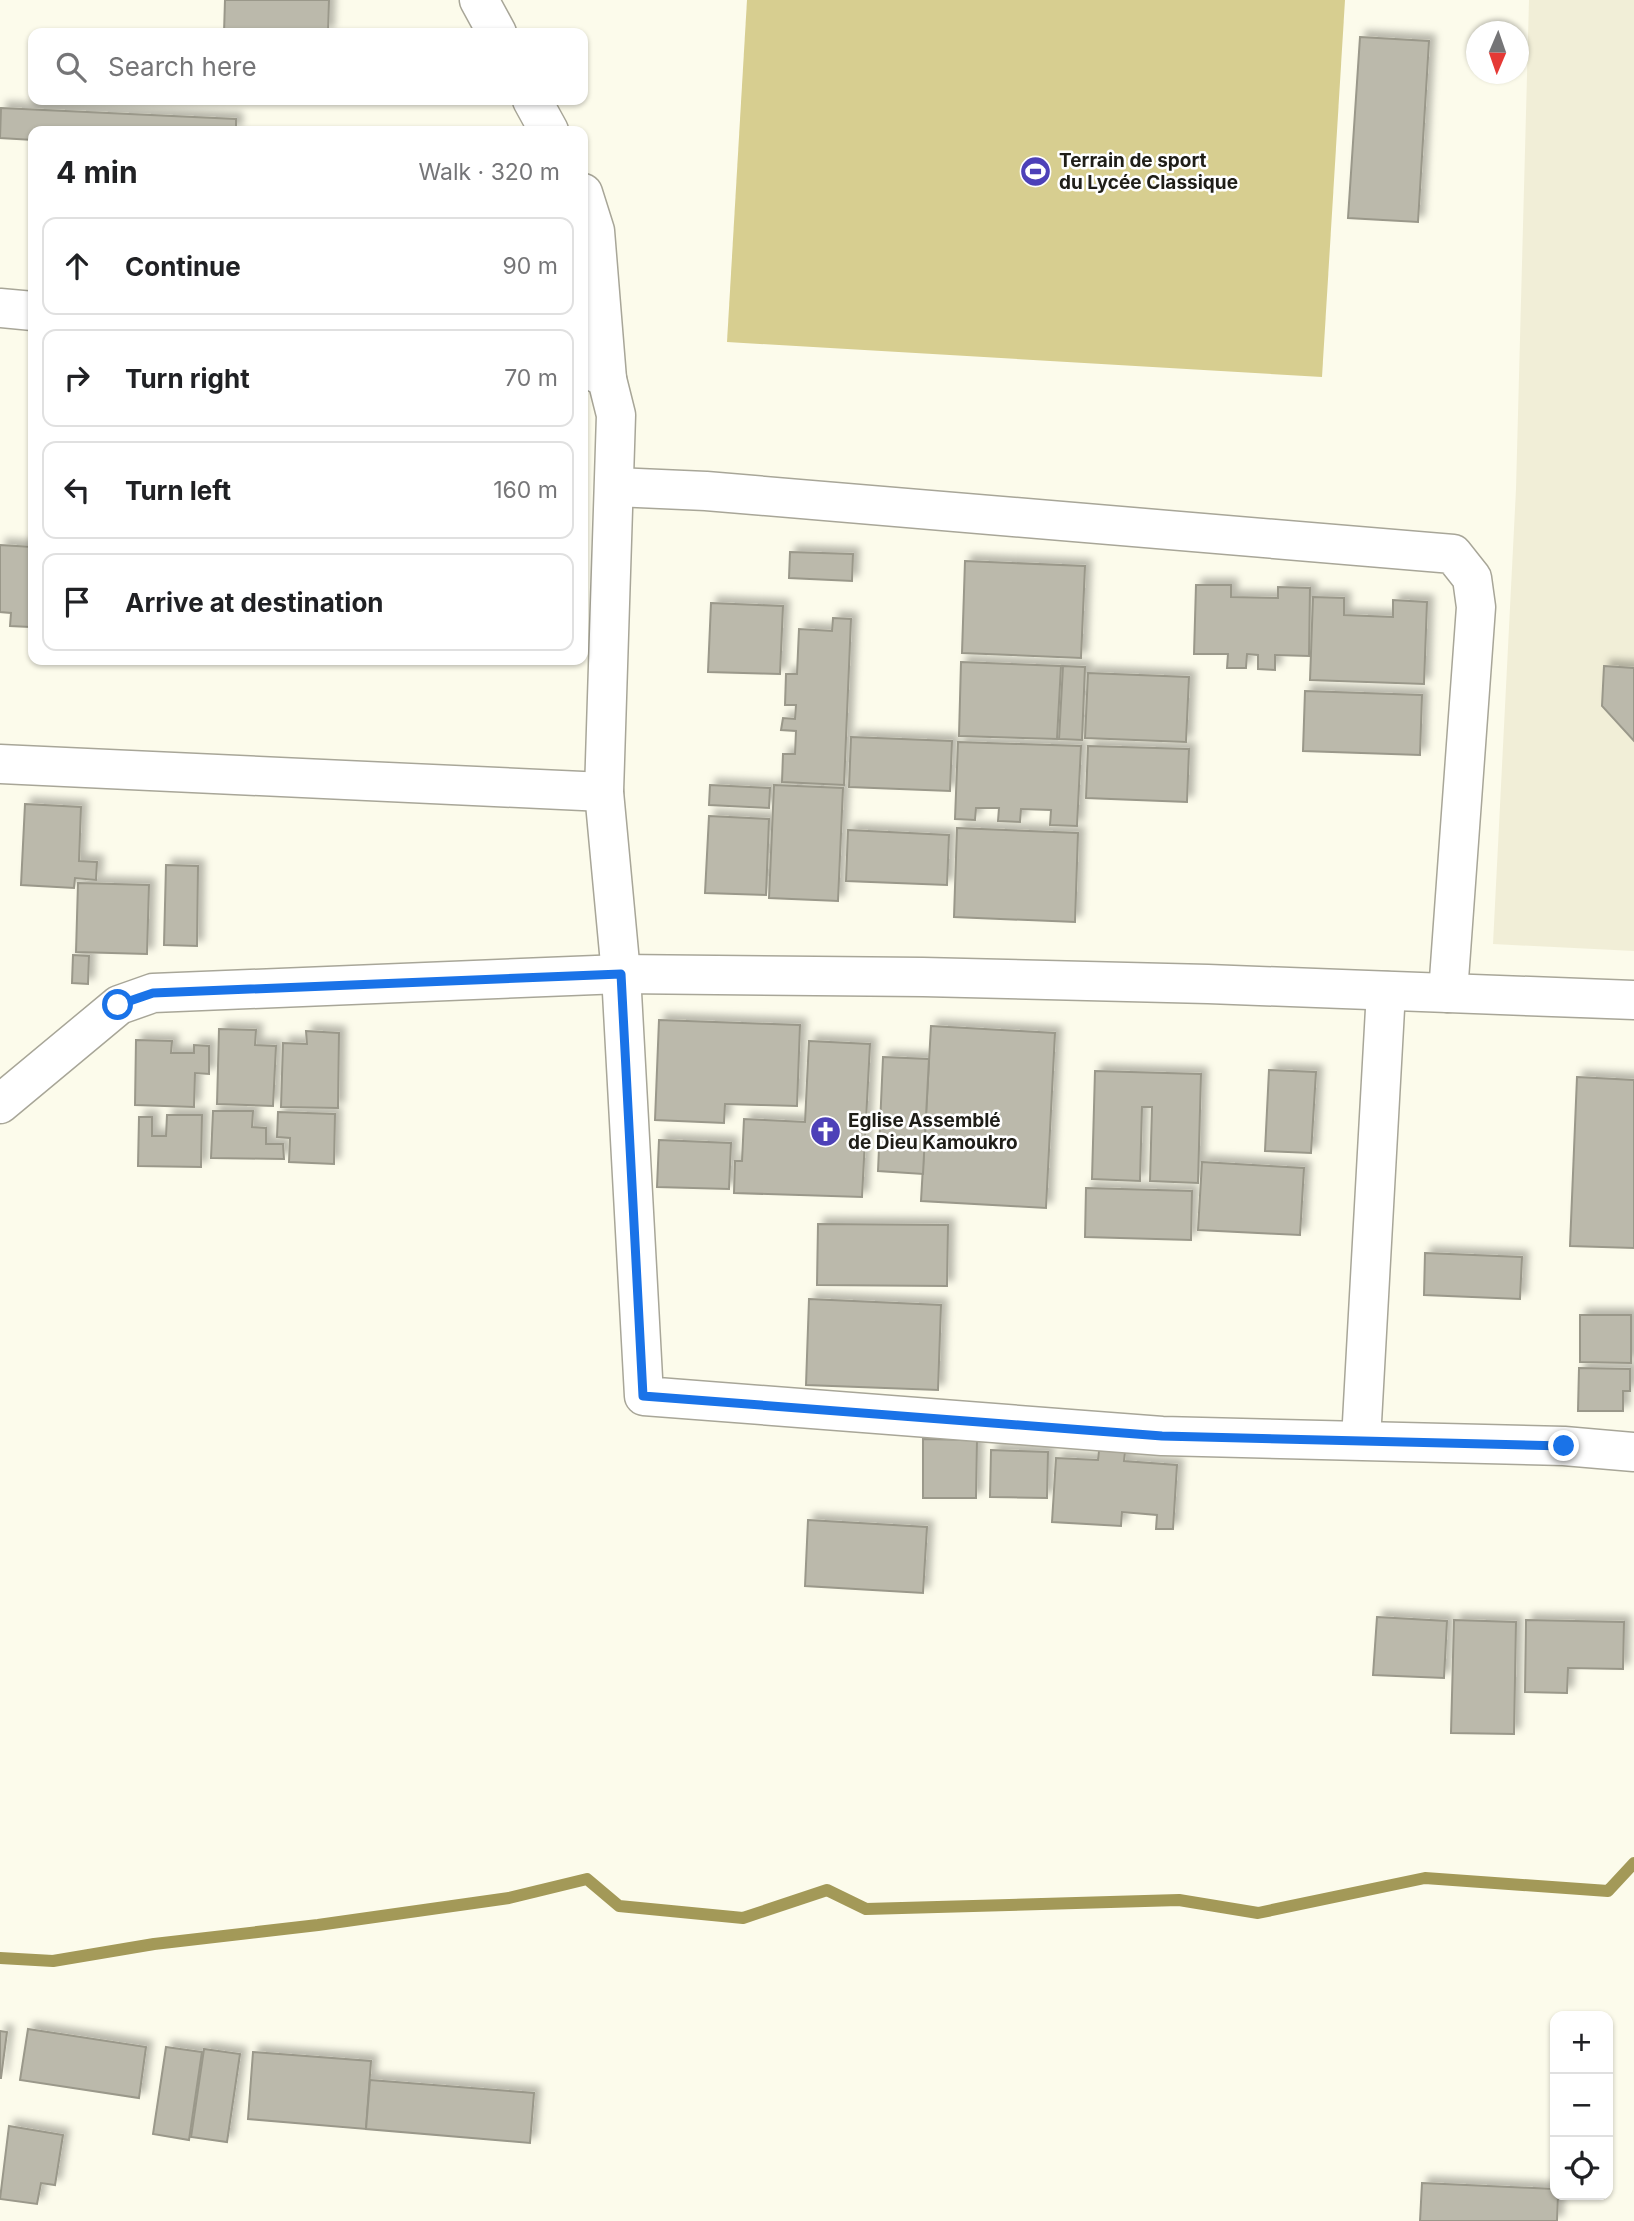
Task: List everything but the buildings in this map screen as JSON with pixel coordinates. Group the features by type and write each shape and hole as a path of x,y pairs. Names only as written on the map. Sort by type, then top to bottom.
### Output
{"street":[{"path":"479,0 494,28"},
{"path":"535,105 546,126"},
{"path":"588,209 595,231 595,372 616,415 604,792 621,974 643,1396 1162,1436 1564,1446 1634,1452"},
{"path":"0,308 28,311"},
{"path":"615,487 720,492 1453,554 1472,578 1476,607 1448,993"},
{"path":"0,764 604,792"},
{"path":"0,1104 118,1005 153,993 621,974 923,977 1634,1000"},
{"path":"1361,1440 1384,1065 1386,991"}],"shaded area":[{"name":"Terrain de sport du Lycée Classique","path":"747,0 1345,0 1322,377 727,342"},
{"path":"1529,0 1634,0 1634,951 1493,944 1516,489 1527,84 1529,84"}],"waterway":[{"path":"0,1958 53,1961 154,1944 318,1925 509,1898 587,1879 619,1906 743,1918 827,1890 866,1909 1179,1900 1258,1913 1425,1878 1608,1891 1634,1863"}],"place":[{"name":"Terrain de sport du Lycée Classique","path":"1036,171"},
{"name":"Eglise Assemblé de Dieu Kamoukro","path":"825,1131"}],"route":[{"path":"118,1005 153,993 621,974 643,1396 1162,1436 1564,1446"}]}
